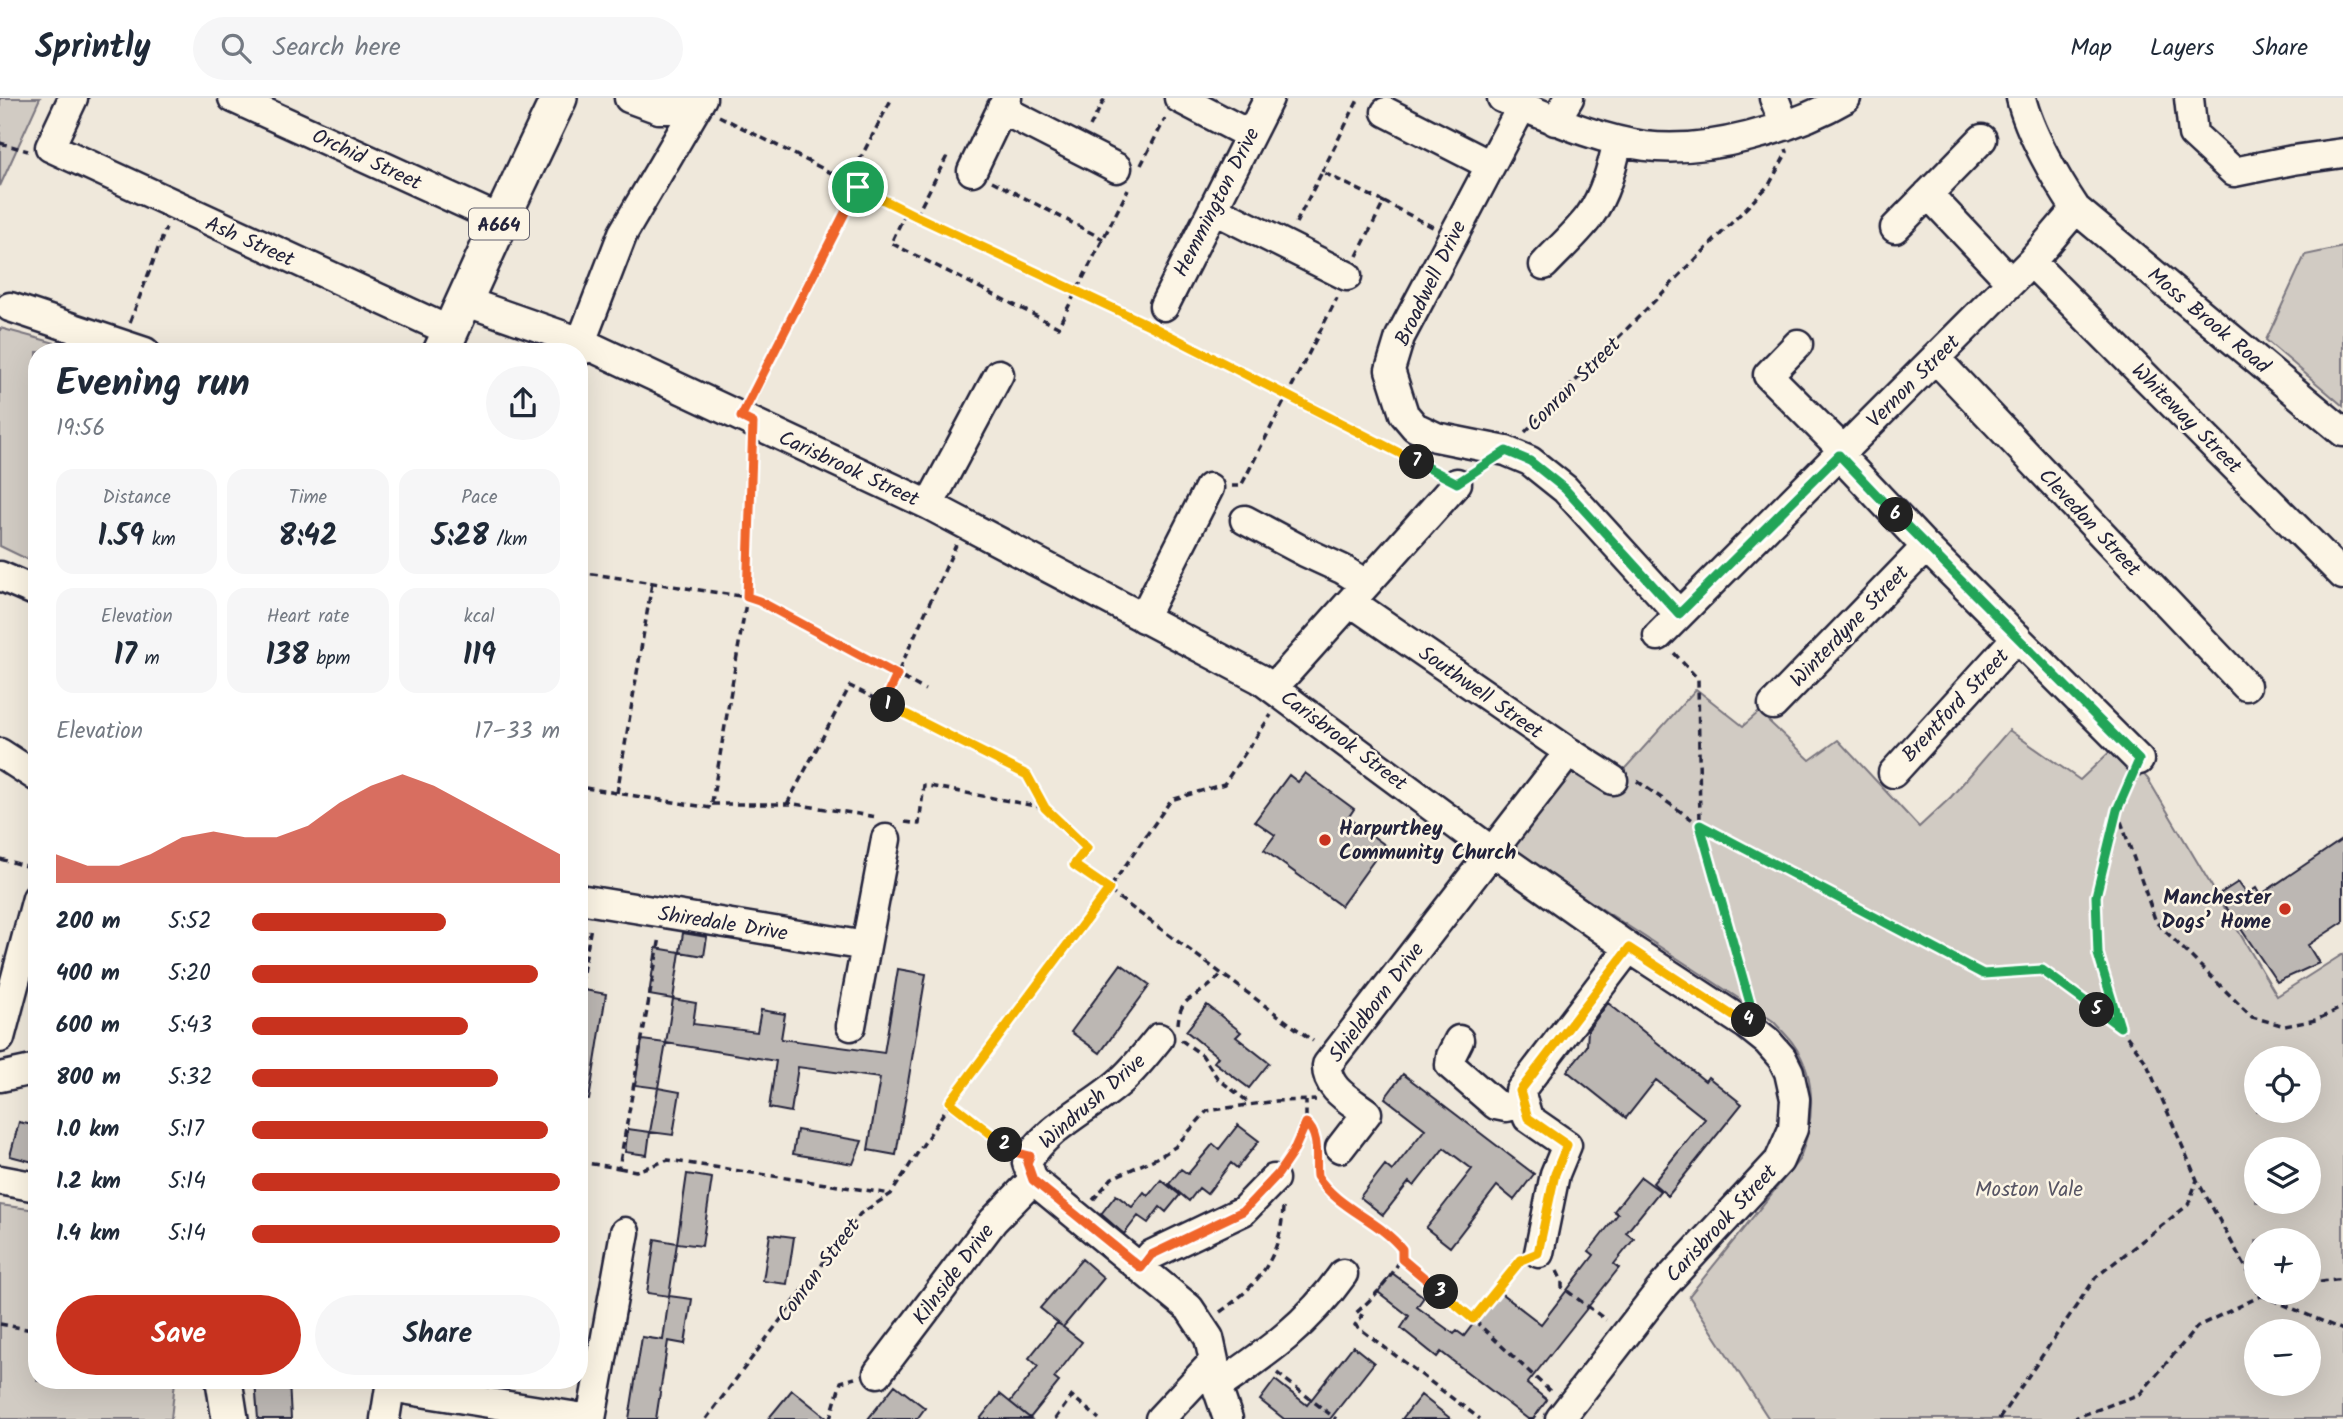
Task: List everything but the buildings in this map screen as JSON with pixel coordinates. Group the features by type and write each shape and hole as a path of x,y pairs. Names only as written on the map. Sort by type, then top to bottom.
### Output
{"main road":[{"name":"A664","path":"452,328 559,98"},
{"path":"213,1419 215,1389"},
{"path":"225,1389 230,1419"}],"street":[{"name":"Ash Street","path":"73,98 50,147 175,206 452,328 553,343"},
{"name":"Orchid Street","path":"233,98 500,220"},
{"path":"629,98 659,109 670,109 692,100"},
{"name":"Hemmington Drive","path":"1159,321 1269,98"},
{"path":"1774,98 1785,126"},
{"path":"1512,102 1562,109 1618,141 1673,147 1717,143 1785,126 1830,108 1846,98"},
{"path":"2021,98 2024,113 2063,190 2076,209"},
{"path":"2189,98 2193,134 2234,172 2343,153"},
{"path":"582,343 623,233 692,100"},
{"name":"Broadwell Drive","path":"1512,102 1490,165 1400,337 1390,370 1404,414 1415,427 1436,437 1506,451 1530,461 1565,489 1679,614"},
{"path":"972,171 1004,104 1079,149 1130,172"},
{"path":"1174,104 1250,135"},
{"path":"1386,112 1490,165"},
{"path":"1895,228 1982,139"},
{"path":"1544,265 1590,216 1612,167 1618,141"},
{"path":"1928,194 2011,282"},
{"path":"1213,209 1347,276"},
{"name":"Vernon Street","path":"1658,636 2031,262 2076,209"},
{"name":"Moss Brook Road","path":"2076,209 2343,432"},
{"name":"Whiteway Street","path":"2031,262 2343,575"},
{"path":"10,307 118,343"},
{"path":"1798,344 1769,375 1926,547 2139,760"},
{"name":"Carisbrook Street","path":"588,350 747,420 929,505 1143,618 1273,699 1767,1041 1782,1058 1793,1086 1795,1114 1788,1143 1780,1161 1664,1285 1564,1414"},
{"name":"Clevedon Street","path":"1935,358 2246,686"},
{"path":"929,505 999,374"},
{"path":"1273,699 1358,593 1457,483"},
{"path":"1143,618 1209,488"},
{"name":"Southwell Street","path":"1245,520 1342,569 1358,593 1569,752 1613,780"},
{"name":"Winterdyne Street","path":"1773,705 1926,547"},
{"path":"0,576 28,588"},
{"name":"Brentford Street","path":"1893,773 2017,637"},
{"name":"Shieldborn Drive","path":"1324,1150 1367,1113 1331,1085 1327,1065 1569,752"},
{"path":"0,753 28,771"},
{"path":"851,1026 887,826"},
{"name":"Shiredale Drive","path":"588,900 866,946"},
{"path":"0,1038 28,932"},
{"path":"1538,1253 1555,1174 1567,1145 1528,1118 1520,1091 1629,948"},
{"name":"Windrush Drive","path":"1030,1167 1047,1138 1121,1081 1168,1038"},
{"path":"1459,1040 1448,1062 1450,1065 1496,1105 1506,1107 1524,1104"},
{"path":"0,1077 28,1071"},
{"path":"1030,1167 1079,1218 1189,1308 1209,1338 1228,1419"},
{"name":"Kilnside Drive","path":"878,1373 993,1221 1030,1167"},
{"path":"1141,1268 1151,1255 1243,1211 1275,1176"},
{"path":"0,1180 28,1185"},
{"path":"419,1389 591,1419 625,1232"},
{"path":"1160,1419 1216,1374 1259,1358 1294,1331 1329,1294 1343,1274"},
{"path":"385,1419 389,1389"}],"path":[{"path":"848,182 892,98"},
{"path":"1079,149 1105,98"},
{"path":"1285,244 1359,98"},
{"path":"692,100 916,216 1076,291 1159,321 1287,395 1457,483"},
{"path":"906,211 891,243 1058,327 1103,239 1130,172 1174,104"},
{"name":"Conran Street","path":"1506,451 1769,185 1787,152 1785,126"},
{"path":"916,216 946,158 1103,239"},
{"path":"1322,172 1451,236"},
{"path":"588,788 711,808 747,597 747,420 858,187"},
{"path":"1209,488 1241,486 1384,202"},
{"path":"134,343 175,206"},
{"path":"884,703 965,524"},
{"path":"588,573 759,601 925,690"},
{"path":"617,793 652,583"},
{"path":"1658,636 1698,679 1700,825 1753,1014 1747,1025"},
{"path":"787,804 792,790 850,686 1027,775 1045,808 1087,848 1074,865 1333,1056"},
{"name":"Conran Street","path":"706,1419 860,1214 891,1194 950,1102 1109,889 1171,800 1223,784 1273,699"},
{"path":"2120,1027 2098,954 2096,896 2117,810 2139,760"},
{"path":"1613,780 1626,774 1700,825 1983,974 2042,970 2120,1027 2146,1062 2197,1180 2244,1264"},
{"path":"712,804 787,804 887,826 919,824 924,785 1045,808"},
{"path":"2117,810 2155,922 2252,1017 2285,1026 2316,1020 2343,1007"},
{"path":"0,859 28,867"},
{"path":"619,1168 664,913"},
{"path":"1222,973 1205,989 1188,999 1180,1009 1168,1038 1202,1055 1218,1079 1251,1104"},
{"path":"1079,1218 1112,1178 1171,1150 1207,1111 1251,1104 1334,1098 1342,1093"},
{"path":"1202,1325 1246,1293 1273,1258 1280,1236 1283,1210 1283,1198 1275,1176 1293,1152 1306,1123 1306,1101"},
{"path":"950,1102 1030,1167"},
{"path":"1306,1123 1324,1150 1317,1176 1320,1181 1402,1249 1402,1259 1371,1300 1356,1313 1362,1316 1355,1325 1480,1419"},
{"path":"588,1163 636,1171 668,1160 891,1194"},
{"path":"1999,1419 2096,1277 2188,1205 2197,1180"},
{"path":"1473,1319 1521,1260 1538,1253 1558,1272 1562,1287 1624,1334"},
{"path":"1402,1259 1473,1319 1564,1414"},
{"path":"2321,1282 2343,1279"},
{"path":"2072,1419 2140,1394 2198,1326 2244,1302"},
{"path":"2285,1305 2343,1330"},
{"path":"0,1324 28,1329"},
{"path":"1259,1358 1336,1419"},
{"path":"830,1419 841,1382 878,1373"},
{"path":"1055,1419 1072,1396 1099,1419"}],"green space":[{"path":"0,98 40,98 0,186"},
{"path":"2343,247 2343,406 2266,340 2305,255"},
{"path":"0,328 55,343 28,343 28,560 0,546"},
{"name":"Moston Vale","path":"1696,689 1743,726 1759,712 1810,760 1838,740 1919,827 1951,797 2009,730 2080,780 2117,745 2148,779 2277,996 2343,954 2343,1419 1769,1419 1689,1296 1799,1160 1810,1117 1807,1072 1794,1045 1773,1021 1509,848 1578,767 1602,790 1611,784"},
{"path":"0,1205 28,1209 28,1389 174,1389 171,1419 0,1419"}],"place":[{"name":"Harpurthey Community Church","path":"1325,840"},
{"name":"Manchester Dogs’ Home","path":"2285,909"}],"route":[{"path":"858,187 1151,326 1457,483 1506,451 1530,461 1565,489 1679,614 1839,455 1926,547 2139,760 2117,810 2096,896 2098,954 2120,1027 2042,970 1983,974 1700,825 1753,1014 1747,1025 1629,948 1520,1091 1528,1118 1567,1145 1555,1174 1538,1253 1521,1260 1473,1319 1402,1259 1402,1249 1386,1233 1328,1190 1320,1181 1317,1176 1316,1144 1313,1132 1306,1123 1293,1152 1278,1174 1243,1211 1151,1255 1141,1268 1033,1180 1027,1163 1030,1156 1014,1152 950,1102 1109,889 1074,865 1087,848 1045,808 1027,775 884,703 897,675 747,597 753,423 741,417 858,187"}]}
